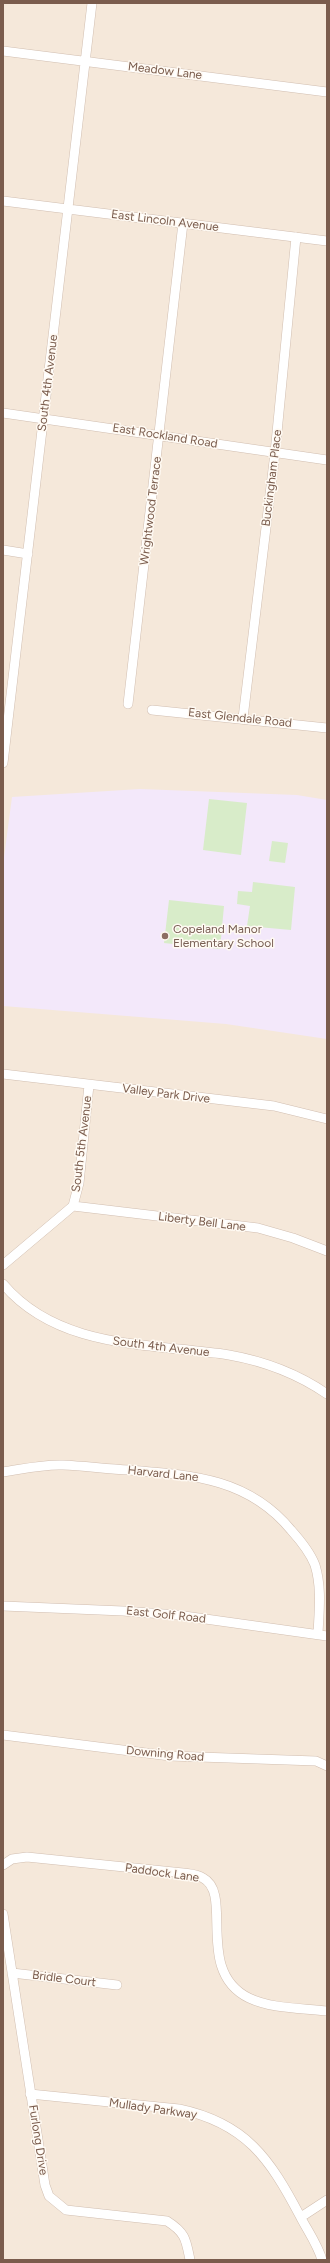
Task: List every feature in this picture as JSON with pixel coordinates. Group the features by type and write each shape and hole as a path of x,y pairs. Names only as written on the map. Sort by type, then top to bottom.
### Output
{"street":[{"name":"South 4th Avenue","path":"3,763 92,3"},
{"name":"Meadow Lane","path":"3,51 327,92"},
{"name":"East Lincoln Avenue","path":"3,200 327,241"},
{"name":"Wrightwood Terrace","path":"128,704 160,437 183,223"},
{"name":"Buckingham Place","path":"243,718 275,453 296,237"},
{"name":"East Rockland Road","path":"3,413 44,418 160,437 327,460"},
{"path":"3,550 28,554"},
{"name":"East Glendale Road","path":"152,710 243,718 327,728"},
{"name":"Valley Park Drive","path":"3,1074 274,1106 327,1119"},
{"name":"South 5th Avenue","path":"3,1265 73,1206 79,1183 89,1085"},
{"name":"Liberty Bell Lane","path":"73,1206 258,1228 293,1238 327,1252"},
{"name":"South 4th Avenue","path":"3,1284 13,1296 37,1315 59,1327 100,1339 230,1355 270,1366 308,1381 327,1394"},
{"name":"Harvard Lane","path":"3,1472 62,1465 188,1475 220,1482 244,1492 265,1504 284,1522 302,1543 314,1564 320,1584 323,1635"},
{"name":"East Golf Road","path":"3,1606 123,1611 177,1615 323,1635"},
{"name":"Downing Road","path":"3,1735 170,1756 316,1761 327,1766"},
{"name":"Paddock Lane","path":"3,1865 12,1859 27,1857 183,1873 204,1878 215,1891 216,1944 219,1961 231,1983 244,1994 260,2002 327,2010"},
{"name":"Furlong Drive","path":"3,1914 30,2094 45,2185 49,2196 66,2210 167,2222 179,2228 186,2239 190,2260"},
{"name":"Bridle Court","path":"12,1973 117,1985"},
{"name":"Mullady Parkway","path":"30,2094 178,2110 199,2114 220,2122 242,2135 262,2154 278,2174 322,2260"},
{"path":"301,2217 327,2200"}],"shaded area":[{"path":"3,3 327,3 327,2260 3,2260"},
{"name":"Copeland Manor Elementary School","path":"140,789 297,795 327,800 327,1039 226,1024 3,1006 3,865 12,797"}],"green space":[{"path":"209,799 247,803 241,855 203,850"},
{"path":"272,841 288,843 285,863 269,861"},
{"path":"253,882 295,887 291,930 247,926 250,906 237,904 238,891 252,892"},
{"path":"169,900 224,906 220,949 164,943"}],"place":[{"name":"Copeland Manor Elementary School","path":"165,936"}]}
